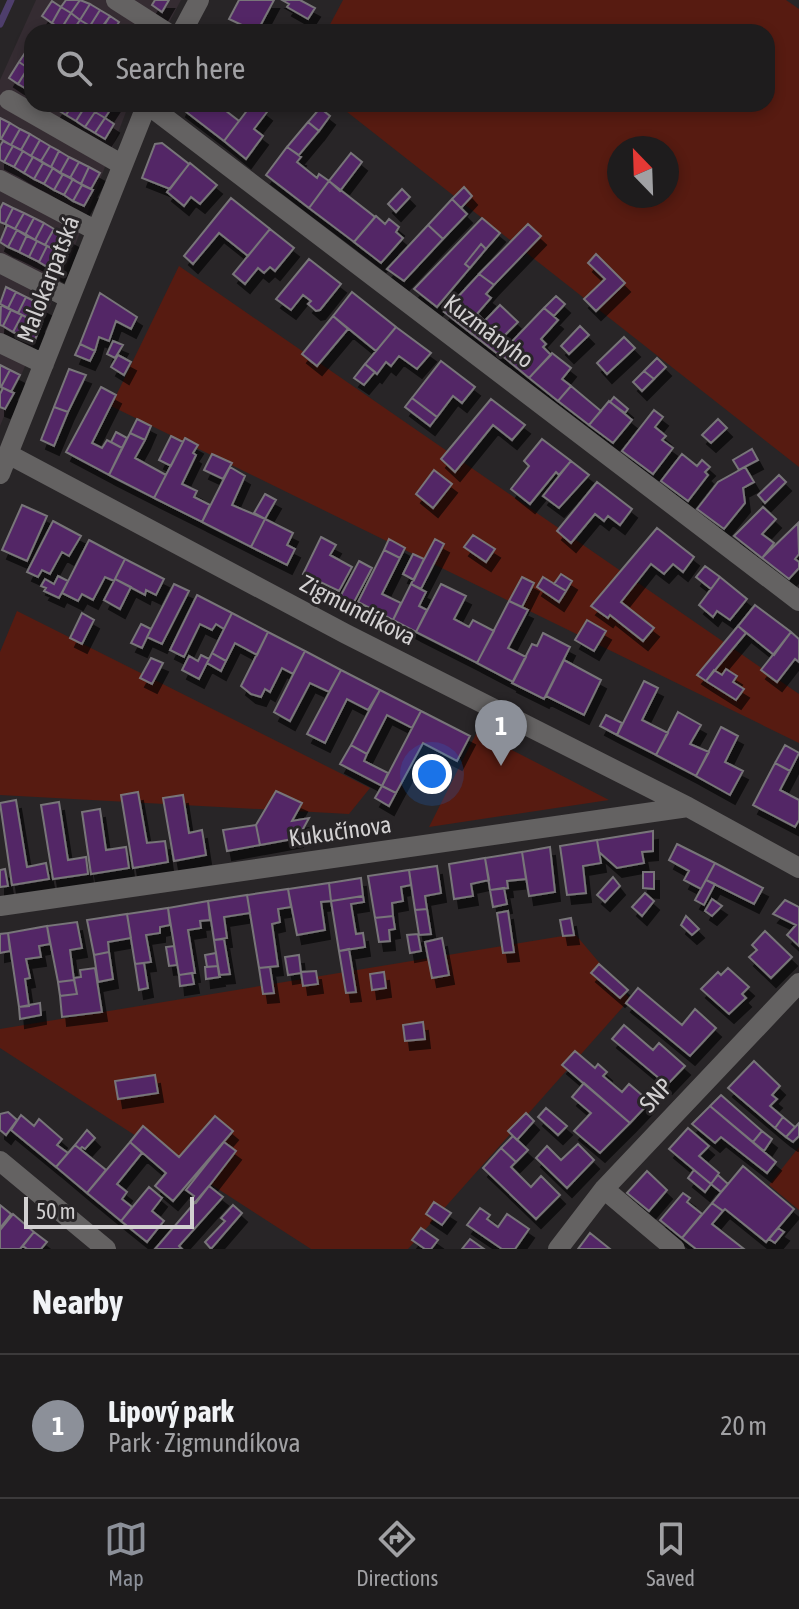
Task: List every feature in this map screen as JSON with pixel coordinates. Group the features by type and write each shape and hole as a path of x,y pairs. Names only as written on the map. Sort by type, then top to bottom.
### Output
{"street":[{"path":"116,0 154,24"},
{"path":"186,24 199,0"},
{"path":"9,100 24,109"},
{"path":"30,112 121,164"},
{"name":"Malokarpatská","path":"0,474 144,112"},
{"name":"Kuzmányho","path":"157,112 799,601"},
{"path":"0,180 95,230"},
{"path":"0,263 69,298"},
{"path":"0,343 44,364"},
{"name":"Zigmundíkova","path":"8,454 346,634 688,807 799,868"},
{"name":"Kukučínova","path":"0,906 688,807"},
{"name":"SNP","path":"558,1249 604,1189 799,983"},
{"path":"0,1161 106,1249"},
{"path":"604,1189 675,1249"}],"shaded area":[{"path":"36,0 181,0 168,24 25,24"},
{"path":"343,0 786,0 799,9 799,467 347,112 775,112 775,24 330,24"},
{"path":"24,27 24,112 126,112 71,256 0,426 0,80"},
{"path":"179,266 799,694 799,743 111,406"},
{"path":"17,611 370,788 349,814 0,795 0,652"},
{"path":"477,732 609,800 429,827"},
{"path":"575,934 630,999 408,1249 311,1249 0,1048 0,1029"},
{"path":"799,1147 799,1210 769,1185"}],"building":[{"path":"66,0 80,0 71,13 61,7"},
{"path":"80,0 90,4 80,20 71,13"},
{"path":"155,0 169,0 162,12 152,5"},
{"path":"239,0 274,0 261,24 240,24 229,19"},
{"path":"282,0 300,0 315,8 308,19 287,7 289,4"},
{"path":"52,1 61,7 52,23 42,16"},
{"path":"90,4 100,10 91,24 80,20"},
{"path":"61,7 71,13 64,24 52,23"},
{"path":"100,10 110,16 104,24 91,24"},
{"path":"71,13 80,20 77,24 64,24"},
{"path":"110,16 119,22 118,24 105,24"},
{"path":"19,62 24,65 24,74 18,84 9,78"},
{"path":"68,112 82,112 76,121 66,115"},
{"path":"82,112 95,112 85,127 76,121"},
{"path":"95,112 109,112 105,118"},
{"path":"95,112 105,118 95,133 85,127"},
{"path":"186,112 227,112 239,121 224,141"},
{"path":"246,112 267,112 254,129 263,136 246,159 224,141"},
{"path":"317,112 325,112 330,116 319,131 308,122"},
{"path":"0,118 10,123 1,139 0,139"},
{"path":"105,118 114,124 105,139 95,133"},
{"path":"308,122 319,131 299,155 287,147"},
{"path":"10,123 20,129 11,145 1,139"},
{"path":"20,129 30,134 21,150 11,145"},
{"path":"30,134 40,140 31,156 21,150"},
{"path":"40,140 50,146 41,161 31,156"},
{"path":"3,141 13,146 4,162 0,160"},
{"path":"162,143 189,164 170,189 142,178 155,144"},
{"path":"13,146 23,151 14,167 4,162"},
{"path":"50,146 59,151 51,167 41,161"},
{"path":"287,147 301,157 297,162 317,178 319,174 329,181 309,208 266,175"},
{"path":"23,151 33,157 24,173 14,167"},
{"path":"59,151 69,157 60,173 51,167"},
{"path":"351,153 362,162 340,191 329,181"},
{"path":"33,157 43,163 34,179 24,173"},
{"path":"69,157 79,162 70,178 60,173"},
{"path":"79,162 89,167 81,184 70,178"},
{"path":"43,163 53,168 44,184 34,179"},
{"path":"190,163 217,185 200,204 191,197 184,206 167,192"},
{"path":"89,167 100,173 91,189 81,184"},
{"path":"53,168 63,174 54,190 44,184"},
{"path":"63,174 73,179 64,195 54,190"},
{"path":"73,179 82,185 73,201 64,195"},
{"path":"329,181 375,217 354,242 309,208"},
{"path":"82,185 93,190 84,206 73,201"},
{"path":"464,187 472,196 461,208 452,199"},
{"path":"402,189 410,197 396,212 388,204"},
{"path":"231,198 270,229 248,256 219,233 193,264 184,256"},
{"path":"452,199 467,214 443,239 428,225"},
{"path":"3,203 13,208 5,224 0,222"},
{"path":"13,208 24,213 15,229 5,224"},
{"path":"24,213 34,218 25,235 15,229"},
{"path":"376,216 385,224 389,219 399,227 396,232 403,238 381,263 354,242"},
{"path":"34,218 44,223 35,240 25,235"},
{"path":"482,218 500,233 486,249 481,244 465,264 470,268 437,307 414,289"},
{"path":"44,223 54,229 45,245 35,240"},
{"path":"528,224 541,236 494,285 479,274"},
{"path":"7,225 17,230 8,247 0,242"},
{"path":"428,225 443,239 404,281 387,269"},
{"path":"54,229 64,234 56,250 45,245"},
{"path":"270,229 294,248 275,271 270,267 264,273 258,268 245,284 233,274"},
{"path":"17,230 27,235 19,252 8,247"},
{"path":"64,234 74,239 66,256 56,250"},
{"path":"27,235 37,241 29,257 19,252"},
{"path":"37,241 47,246 39,262 29,257"},
{"path":"481,244 486,249 470,268 465,264"},
{"path":"47,246 57,251 49,268 39,262"},
{"path":"57,251 67,256 59,273 49,268"},
{"path":"596,254 625,283 596,311 584,299 605,279 588,263"},
{"path":"309,259 341,284 320,310 316,311 308,304 311,301 303,295 291,310 276,299"},
{"path":"479,274 494,285 486,294 491,298 477,314 484,320 472,334 444,312"},
{"path":"6,287 16,292 8,308 0,304"},
{"path":"16,292 26,297 18,313 8,308"},
{"path":"352,292 396,327 376,351 333,316"},
{"path":"100,293 137,317 131,329 116,321 109,341 99,337 95,351 80,344"},
{"path":"556,296 565,304 554,316 544,308"},
{"path":"26,297 36,302 28,318 18,313"},
{"path":"36,302 46,307 38,324 28,318"},
{"path":"1,305 11,310 3,326 0,325"},
{"path":"500,305 518,322 504,336 512,343 499,355 472,334"},
{"path":"544,308 558,320 541,339 546,344 543,347 551,355 529,378 500,354"},
{"path":"11,310 22,315 13,332 3,326"},
{"path":"22,315 32,321 24,337 13,332"},
{"path":"333,316 348,329 317,366 302,354"},
{"path":"32,321 41,325 34,342 24,337"},
{"path":"580,326 589,335 569,354 561,346"},
{"path":"396,327 431,353 417,369 399,356 391,366 386,362 377,374 365,364"},
{"path":"624,337 635,348 607,374 597,363"},
{"path":"113,341 123,345 115,358 107,354"},
{"path":"80,344 95,351 90,361 75,355"},
{"path":"552,353 571,368 562,379 571,386 558,401 529,378"},
{"path":"118,355 131,362 124,375 111,367"},
{"path":"657,358 666,367 654,379 644,371"},
{"path":"441,361 475,387 462,403 453,396 437,417 412,398"},
{"path":"365,364 375,372 364,385 354,378"},
{"path":"0,365 10,370 1,387 0,386"},
{"path":"69,369 86,375 68,412 54,407"},
{"path":"10,370 20,375 11,392 1,387"},
{"path":"644,371 654,379 642,391 633,382"},
{"path":"571,386 601,411 589,425 558,401"},
{"path":"101,387 116,395 92,443 102,448 107,440 122,448 109,475 66,452"},
{"path":"3,388 14,393 5,409 0,407"},
{"path":"614,397 628,409 625,413 610,402"},
{"path":"412,398 437,417 430,426 405,407"},
{"path":"491,399 525,425 512,440 493,425 455,472 441,459"},
{"path":"609,401 632,420 613,443 589,425"},
{"path":"54,407 68,412 54,446 41,440"},
{"path":"654,410 663,417 655,427 666,436 662,440 673,448 653,474 622,451"},
{"path":"137,419 151,426 145,440 130,433"},
{"path":"718,419 727,428 711,443 702,435"},
{"path":"116,432 127,438 122,448 111,442"},
{"path":"130,433 145,440 135,458 166,475 154,498 109,475"},
{"path":"171,436 183,442 171,466 159,460"},
{"path":"185,438 198,445 182,484 197,491 194,497 210,505 202,522 154,498"},
{"path":"542,439 571,461 559,475 556,472 530,504 511,489 529,466 524,461"},
{"path":"752,449 758,460 739,470 733,460"},
{"path":"212,454 232,463 223,479 204,470"},
{"path":"682,454 697,466 702,460 710,467 705,472 708,475 688,501 661,481"},
{"path":"571,461 589,475 559,508 543,496"},
{"path":"230,467 245,476 232,505 265,519 251,547 202,522"},
{"path":"745,467 754,482 743,488 745,503 724,529 697,509 718,482"},
{"path":"434,470 452,484 433,508 416,494"},
{"path":"779,475 786,482 765,503 758,495"},
{"path":"597,482 632,509 620,525 608,516 604,521 595,514 571,543 557,531"},
{"path":"265,494 276,500 265,519 254,513"},
{"path":"22,505 47,516 27,561 2,550"},
{"path":"763,507 776,519 762,534 774,543 762,558 734,536"},
{"path":"265,519 293,533 287,545 295,549 287,565 251,547"},
{"path":"53,521 81,536 69,556 62,552 50,574 42,570 38,577 27,572"},
{"path":"798,523 799,554 795,559 799,562 799,568 789,579 762,558"},
{"path":"657,528 694,557 683,572 673,564 664,574 651,564 621,602 654,628 643,641 610,615 608,618 591,606"},
{"path":"473,535 495,549 486,562 464,547"},
{"path":"321,537 336,545 330,555 352,567 339,591 303,574"},
{"path":"389,539 405,548 400,558 384,550"},
{"path":"435,539 444,544 421,589 411,584"},
{"path":"89,540 125,559 114,581 105,577 93,600 82,594 78,601 62,593"},
{"path":"384,550 400,558 382,594 401,603 393,620 358,602"},
{"path":"413,554 424,559 414,580 403,574"},
{"path":"125,559 164,579 156,595 146,590 145,595 115,579"},
{"path":"359,561 372,568 353,604 340,597"},
{"path":"705,566 720,577 711,589 696,577"},
{"path":"561,574 572,581 566,591 554,584"},
{"path":"58,576 68,581 59,598 44,591 46,588 41,586 45,579 54,584"},
{"path":"522,577 534,583 522,607 509,601"},
{"path":"543,577 566,591 559,602 537,587"},
{"path":"720,577 747,599 730,620 717,611 713,617 699,605"},
{"path":"115,579 131,587 120,609 104,600"},
{"path":"174,584 189,591 162,644 147,637"},
{"path":"411,584 426,592 419,606 427,610 416,632 393,620"},
{"path":"441,584 466,596 454,619 469,627 473,620 494,631 477,663 416,632"},
{"path":"197,595 232,613 224,629 216,624 212,630 200,624 184,657 170,650"},
{"path":"509,601 528,610 508,648 526,657 513,682 477,663"},
{"path":"755,605 791,632 774,655 738,626"},
{"path":"82,613 94,620 82,644 70,638"},
{"path":"232,613 268,632 257,655 235,643 226,661 212,653"},
{"path":"587,620 606,631 594,651 575,640"},
{"path":"141,624 151,629 142,648 131,643"},
{"path":"738,626 746,633 706,681 697,675"},
{"path":"268,632 305,651 293,674 282,668 270,692 265,689 261,697 241,686"},
{"path":"791,632 799,639 799,662 795,659 777,682 761,670"},
{"path":"543,633 570,647 544,699 512,683 532,644 537,646"},
{"path":"305,651 341,670 329,692 310,683 290,721 274,712"},
{"path":"212,653 226,661 221,671 207,663"},
{"path":"201,655 209,659 199,679 182,670 189,656 198,661"},
{"path":"151,658 163,663 152,684 140,678"},
{"path":"564,660 601,680 584,715 546,696"},
{"path":"726,669 737,676 733,682 744,689 736,700 706,681 714,670 722,675"},
{"path":"341,670 380,690 368,710 347,699 325,743 307,734"},
{"path":"644,681 658,688 642,720 668,733 656,755 617,735"},
{"path":"380,690 421,711 412,728 387,715 367,754 351,745"},
{"path":"421,711 470,736 457,761 423,743 396,793 382,786"},
{"path":"678,712 701,725 690,744 709,752 696,776 656,755"},
{"path":"606,715 622,723 617,735 600,726"},
{"path":"721,727 738,736 725,762 743,771 730,795 696,776"},
{"path":"351,745 367,754 364,761 388,773 382,786 340,764"},
{"path":"785,745 799,753 790,771 775,763"},
{"path":"775,763 790,771 780,790 799,800 799,820 795,827 753,805"},
{"path":"382,786 396,793 389,806 375,798"},
{"path":"276,791 302,803 292,821 309,818 298,838 260,845 256,825"},
{"path":"138,792 147,843 165,841 168,862 133,868 121,795"},
{"path":"183,795 189,833 202,830 206,855 174,861 163,798"},
{"path":"16,800 27,867 46,863 49,879 12,885 0,803"},
{"path":"59,802 68,860 86,857 88,874 53,879 41,805"},
{"path":"100,809 106,850 126,847 129,868 91,874 82,812"},
{"path":"256,825 260,845 227,851 223,830"},
{"path":"653,831 653,851 642,852 644,863 617,868 599,852 597,840"},
{"path":"597,840 601,863 583,866 586,893 567,895 560,846"},
{"path":"677,844 715,863 701,889 684,880 689,871 669,860"},
{"path":"550,847 555,892 529,896 522,852"},
{"path":"522,852 526,879 507,881 508,888 490,890 485,858"},
{"path":"485,858 489,880 471,884 473,896 454,899 449,864"},
{"path":"715,863 763,888 754,904 706,880"},
{"path":"437,866 441,893 425,896 427,909 415,910 409,870"},
{"path":"5,869 8,886 0,887 0,870"},
{"path":"409,870 411,885 401,887 403,901 392,903 393,916 375,918 368,876"},
{"path":"643,872 654,872 654,889 643,888"},
{"path":"613,877 620,886 605,902 597,895"},
{"path":"361,878 363,896 331,901 329,883"},
{"path":"706,880 715,884 704,905 695,900"},
{"path":"329,883 331,901 321,902 325,930 297,935 288,889"},
{"path":"504,888 507,904 493,907 490,890"},
{"path":"288,889 291,907 278,909 280,922 272,924 278,966 259,968 247,895"},
{"path":"645,893 654,901 642,916 632,907"},
{"path":"247,895 250,913 224,917 227,938 214,940 208,901"},
{"path":"363,896 364,902 351,904 356,934 363,933 365,947 339,951 331,901"},
{"path":"712,899 722,906 712,916 705,911"},
{"path":"785,900 799,907 799,946 787,935 796,925 773,914"},
{"path":"208,901 210,920 200,921 201,928 188,930 195,973 179,975 168,908"},
{"path":"168,908 170,925 160,927 160,933 146,935 151,962 135,964 127,914"},
{"path":"427,909 431,934 419,935 415,910"},
{"path":"508,911 514,952 503,953 497,913"},
{"path":"127,914 131,938 108,942 109,952 94,955 87,920"},
{"path":"393,916 395,929 389,930 390,941 379,942 375,918"},
{"path":"686,916 699,929 692,935 681,925"},
{"path":"571,918 574,935 563,936 560,920"},
{"path":"77,922 82,948 70,950 74,980 58,982 47,926"},
{"path":"47,926 50,944 39,946 41,957 26,959 30,978 25,979 29,1006 19,1007 8,933"},
{"path":"765,931 792,957 771,978 749,957 757,950 752,945"},
{"path":"8,933 10,951 0,953 0,934"},
{"path":"418,934 421,951 410,953 407,935"},
{"path":"442,938 449,975 432,978 425,942"},
{"path":"224,939 230,974 219,975 214,940"},
{"path":"174,946 177,965 169,966 166,947"},
{"path":"349,949 356,992 346,993 339,951"},
{"path":"109,952 113,979 98,982 94,955"},
{"path":"216,953 218,966 207,967 205,955"},
{"path":"299,955 301,973 288,975 285,957"},
{"path":"144,963 148,988 139,990 135,964"},
{"path":"599,964 628,990 620,998 591,973"},
{"path":"218,966 220,977 206,979 205,967"},
{"path":"270,967 274,993 263,994 259,968"},
{"path":"95,968 102,1012 62,1017 60,996 77,994 74,978 81,977 80,970"},
{"path":"728,968 749,987 742,994 746,998 729,1014 701,989 718,972 721,975"},
{"path":"316,971 318,984 303,986 301,972"},
{"path":"384,972 386,988 372,990 370,974"},
{"path":"192,973 194,984 180,986 179,975"},
{"path":"74,980 77,994 60,996 58,982"},
{"path":"638,988 682,1025 695,1009 716,1028 690,1056 626,1003"},
{"path":"40,1003 41,1015 20,1019 19,1007"},
{"path":"423,1022 425,1039 405,1041 403,1025"},
{"path":"624,1025 653,1050 659,1043 685,1066 667,1085 612,1039"},
{"path":"575,1051 595,1068 598,1064 607,1072 603,1076 622,1092 629,1084 650,1102 630,1123 562,1065"},
{"path":"754,1061 780,1086 772,1095 777,1099 770,1106 783,1117 775,1128 728,1088"},
{"path":"155,1075 158,1093 118,1099 115,1081"},
{"path":"584,1083 630,1123 600,1153 574,1131 591,1113 572,1097"},
{"path":"721,1095 762,1131 753,1142 710,1106"},
{"path":"710,1106 776,1162 767,1173 721,1137 715,1143 692,1124"},
{"path":"546,1108 567,1126 558,1135 538,1117"},
{"path":"8,1112 17,1120 6,1135 0,1130 0,1114"},
{"path":"526,1113 534,1121 517,1140 508,1131"},
{"path":"21,1115 34,1126 39,1119 62,1139 57,1145 68,1153 56,1167 11,1130"},
{"path":"215,1116 233,1131 173,1201 155,1186 166,1173 130,1142 143,1126 179,1157"},
{"path":"783,1117 795,1127 786,1137 775,1128"},
{"path":"799,1123 799,1136 793,1142 786,1137"},
{"path":"688,1128 709,1146 699,1156 719,1173 711,1184 669,1149"},
{"path":"87,1130 95,1138 85,1149 80,1149 75,1145"},
{"path":"762,1131 772,1139 764,1151 753,1142"},
{"path":"513,1136 528,1150 516,1162 501,1148"},
{"path":"130,1142 142,1153 117,1184 127,1192 122,1199 132,1207 121,1221 87,1193"},
{"path":"224,1142 236,1151 196,1203 191,1200 194,1196 186,1190"},
{"path":"578,1144 594,1160 567,1188 536,1158 547,1146 561,1160"},
{"path":"75,1145 106,1170 87,1193 56,1167"},
{"path":"501,1148 516,1162 511,1167 531,1187 541,1176 560,1195 536,1219 483,1168"},
{"path":"743,1166 794,1209 766,1242 725,1209 723,1211 712,1203"},
{"path":"694,1170 711,1184 705,1192 688,1178"},
{"path":"647,1171 667,1190 649,1211 627,1193"},
{"path":"718,1175 728,1184 721,1192 711,1184"},
{"path":"209,1186 223,1197 179,1246 182,1249 155,1249"},
{"path":"149,1187 162,1198 152,1211 164,1221 147,1242 121,1221"},
{"path":"683,1193 690,1198 687,1202 702,1214 682,1238 660,1220"},
{"path":"434,1202 451,1213 442,1225 426,1214"},
{"path":"712,1203 723,1211 712,1224 744,1249 696,1249 682,1238"},
{"path":"0,1205 11,1214 0,1228"},
{"path":"233,1205 242,1213 211,1249 205,1242 225,1221 221,1218"},
{"path":"480,1208 490,1215 487,1219 498,1227 507,1214 529,1229 515,1249 502,1249 467,1225"},
{"path":"13,1214 34,1232 20,1249 0,1249 0,1230"},
{"path":"421,1228 438,1240 431,1249 425,1249 412,1240"},
{"path":"778,1228 784,1232 775,1243 769,1239"},
{"path":"34,1232 47,1242 41,1249 27,1249 23,1246"},
{"path":"590,1233 610,1249 578,1249"},
{"path":"470,1239 484,1249 462,1249"}],"waterway":[{"path":"0,24 11,0"}],"place":[{"name":"Lipový park","path":"501,766"}]}
